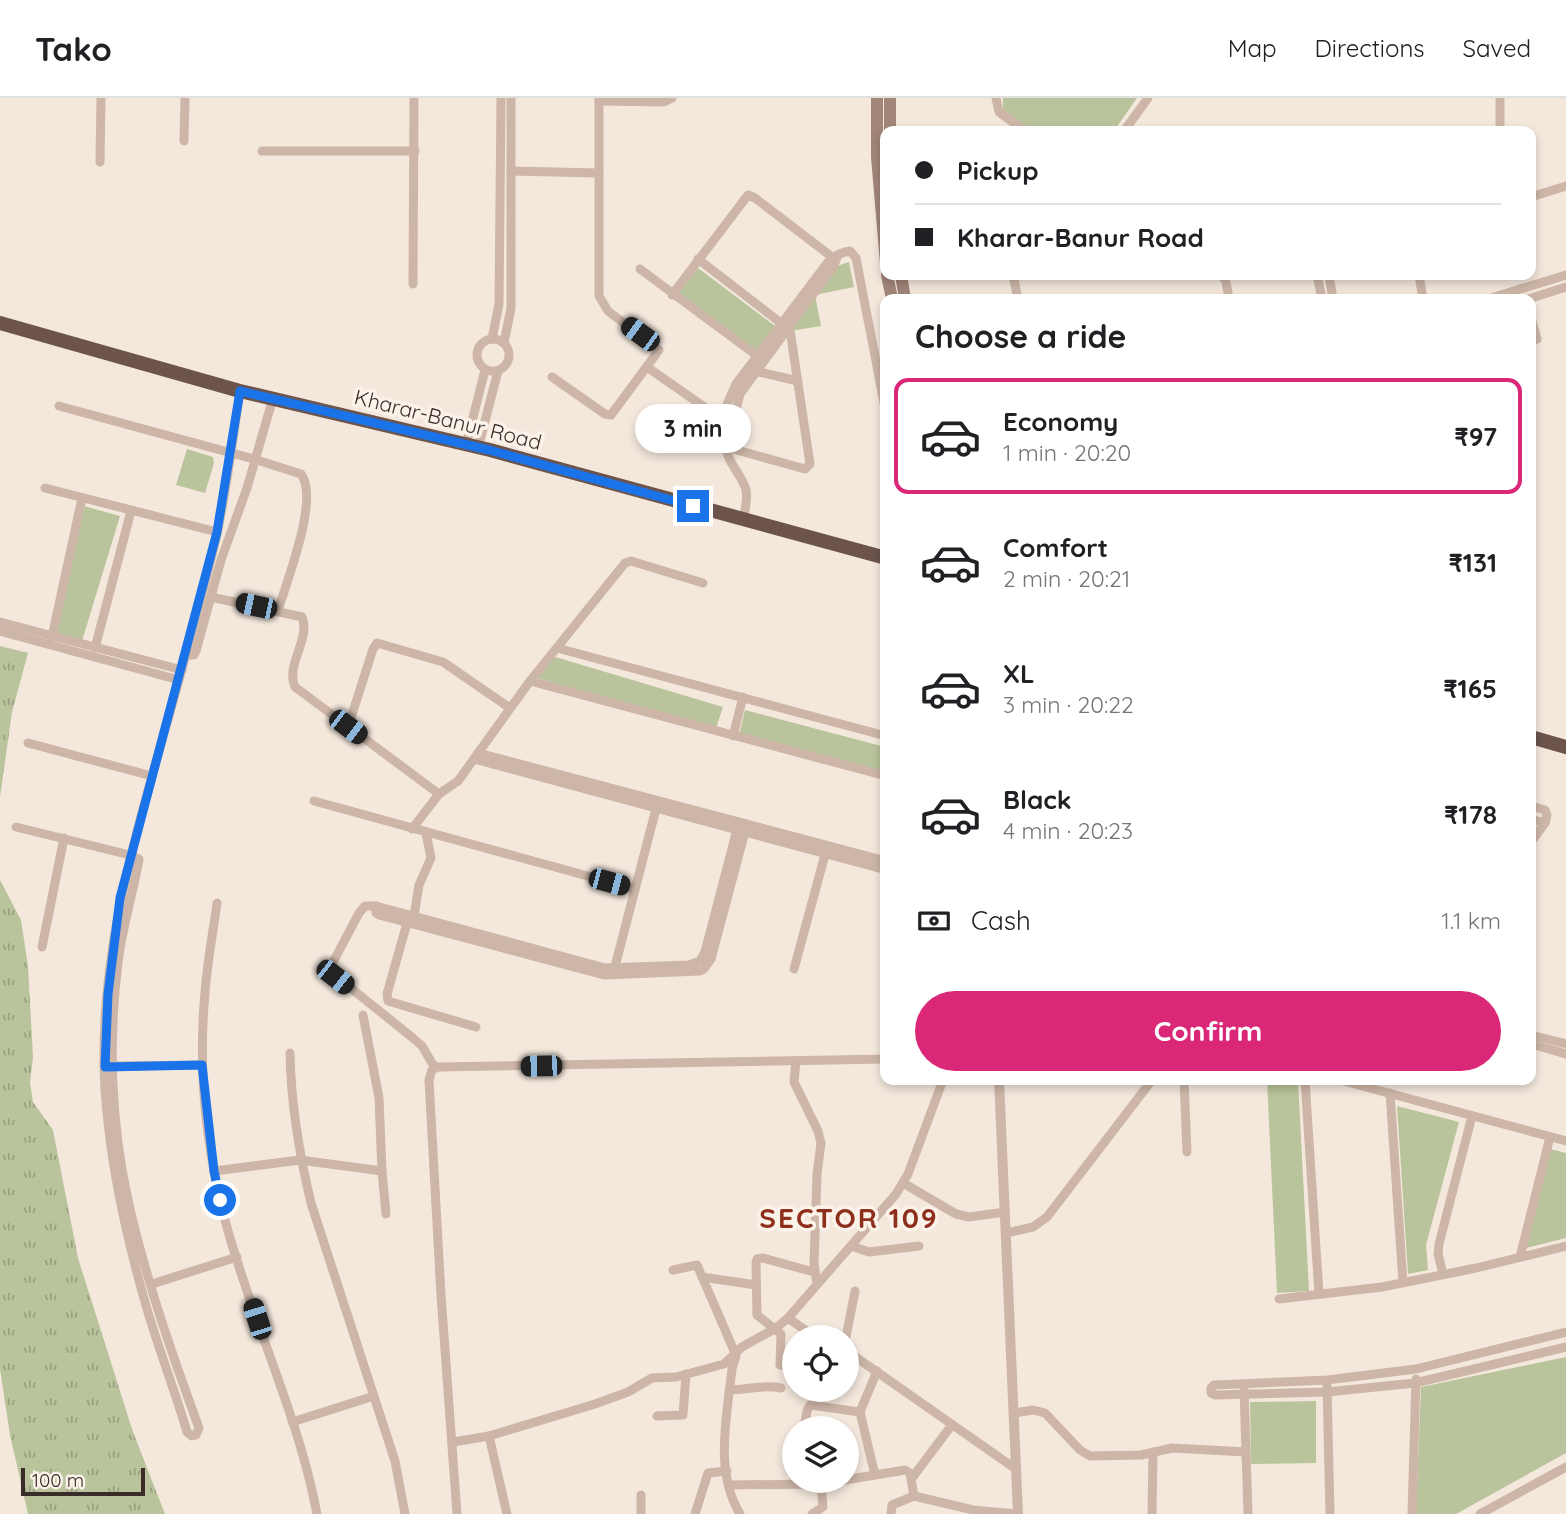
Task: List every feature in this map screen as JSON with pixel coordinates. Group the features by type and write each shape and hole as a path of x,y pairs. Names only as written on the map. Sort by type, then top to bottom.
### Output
{"highway":[{"name":"Kharar-Banur Road","path":"0,323 240,391 472,446 880,556"},
{"path":"1536,738 1566,747"}],"main road":[{"path":"877,98 880,192"},
{"path":"890,98 890,126"}],"street":[{"path":"100,98 100,162"},
{"path":"184,98 184,141"},
{"path":"413,284 414,98"},
{"path":"492,339 499,304 501,98"},
{"path":"472,446 498,371 508,362 510,356 504,343 511,308 511,98"},
{"path":"552,377 605,414 611,415 657,354 658,347 608,311 599,296 599,99 664,102 672,98"},
{"path":"996,98 999,112 1018,126"},
{"path":"1128,126 1148,98"},
{"path":"1500,98 1500,126"},
{"path":"262,151 415,151"},
{"path":"511,171 599,173"},
{"path":"1536,195 1566,186"},
{"path":"672,295 747,195 755,198 836,257"},
{"path":"698,259 785,325 798,381 811,460 808,467 802,468 717,443 733,389 761,358 785,325 836,257 850,251 856,258 880,382"},
{"path":"640,269 761,358"},
{"path":"1504,294 1566,275"},
{"path":"1536,296 1566,287"},
{"path":"498,371 485,370 479,365 477,354 480,345 492,339 504,343"},
{"path":"743,519 747,499 745,486 727,454 726,447 738,400 761,358"},
{"path":"647,367 723,420"},
{"path":"472,446 485,370"},
{"path":"755,371 798,381"},
{"path":"130,855 217,532 240,391"},
{"path":"186,655 194,655 196,651 221,560 257,460 273,398"},
{"path":"60,407 257,460 296,472 304,478 306,518 278,611"},
{"path":"45,488 217,532"},
{"path":"52,637 82,498"},
{"path":"95,648 131,511"},
{"path":"412,829 439,794 454,785 530,681 628,562 703,583"},
{"path":"211,597 299,615 304,622 292,678 295,687 439,794"},
{"path":"0,622 182,670"},
{"path":"0,631 179,680"},
{"path":"348,727 377,643 443,662 510,708"},
{"path":"557,648 880,734"},
{"path":"530,681 880,774"},
{"path":"733,736 743,697"},
{"path":"28,743 152,776"},
{"path":"476,756 826,850 880,868"},
{"path":"314,801 635,889"},
{"path":"613,972 657,804"},
{"path":"1536,808 1547,812 1545,823 1536,835"},
{"path":"1536,820 1545,823"},
{"path":"16,827 139,857 118,961 109,1066 112,1160 129,1242 148,1311 187,1432 192,1436 199,1428 152,1284 128,1199 109,1066"},
{"path":"435,1068 422,1046 332,973 331,966 365,906 376,906 410,920 613,972 694,972 704,969 710,959 742,827"},
{"path":"426,833 431,858 419,885 387,994 388,1001 477,1027"},
{"path":"43,947 64,838"},
{"path":"826,850 880,860"},
{"path":"794,969 826,850"},
{"path":"217,903 205,991 202,1065 214,1171 237,1257 292,1422 317,1514"},
{"path":"363,1015 379,1098 386,1214"},
{"path":"1536,1036 1566,1044"},
{"path":"1536,1045 1566,1054"},
{"path":"290,1053 292,1105 300,1160 322,1239 396,1461 405,1514"},
{"path":"457,1514 441,1295 430,1073 435,1068 880,1059"},
{"path":"796,1061 794,1082 818,1130 821,1143 817,1174 814,1272 817,1284"},
{"path":"109,1066 202,1065"},
{"path":"453,1441 489,1436 623,1394 652,1378 676,1377 721,1366 736,1351 776,1328 788,1318 903,1183 941,1085"},
{"path":"891,1514 892,1505 914,1496 973,1510 1018,1514 999,1085"},
{"path":"1006,1233 1040,1223 1148,1085"},
{"path":"1184,1085 1187,1152"},
{"path":"1306,1085 1320,1294"},
{"path":"1359,1085 1566,1141"},
{"path":"1390,1093 1403,1282"},
{"path":"1443,1274 1438,1244 1472,1116"},
{"path":"1520,1257 1550,1137"},
{"path":"214,1171 300,1160 382,1171"},
{"path":"903,1183 956,1214 969,1217 1005,1212"},
{"path":"851,1246 869,1252 919,1246"},
{"path":"1279,1299 1403,1282 1566,1246"},
{"path":"152,1284 237,1257"},
{"path":"782,1366 782,1338 776,1328 757,1315 756,1263 760,1258 814,1272"},
{"path":"673,1270 695,1264 699,1267 736,1351 723,1455 731,1497 740,1514"},
{"path":"702,1277 756,1285"},
{"path":"848,1325 855,1291"},
{"path":"788,1318 798,1325"},
{"path":"1244,1389 1417,1369 1566,1332"},
{"path":"1244,1389 1327,1392 1416,1383 1566,1347"},
{"path":"859,1359 1016,1469"},
{"path":"1412,1514 1417,1369"},
{"path":"875,1475 860,1412 877,1371"},
{"path":"657,1416 683,1415 686,1374"},
{"path":"1327,1380 1329,1514"},
{"path":"730,1390 748,1390 762,1386 781,1388"},
{"path":"1244,1389 1248,1514"},
{"path":"292,1422 374,1396"},
{"path":"807,1416 810,1405 860,1412"},
{"path":"1014,1413 1032,1410 1045,1413 1080,1450 1090,1456 1115,1457 1192,1448 1246,1452"},
{"path":"912,1478 951,1426"},
{"path":"489,1436 508,1514"},
{"path":"1152,1514 1153,1452"},
{"path":"1480,1514 1566,1467"},
{"path":"859,1478 905,1470 910,1472 914,1496"},
{"path":"695,1514 708,1473 727,1471"},
{"path":"729,1485 782,1484"},
{"path":"812,1514 823,1507 822,1493"},
{"path":"641,1495 641,1514"}],"green space":[{"path":"1003,98 1137,98 1117,126 1017,126 1003,117"},
{"path":"849,262 854,287 815,295 837,266"},
{"path":"698,268 775,326 756,351 679,293"},
{"path":"815,295 821,326 790,331"},
{"path":"187,449 213,457 214,463 205,493 176,485"},
{"path":"80,505 120,516 82,641 55,634"},
{"path":"0,646 28,653 12,712 0,797"},
{"path":"552,656 723,707 715,731 534,677"},
{"path":"745,710 880,746 880,773 739,735"},
{"path":"0,880 21,920 28,966 33,1057 30,1083 33,1102 53,1130 78,1258 133,1432 165,1514 28,1514 10,1435 0,1369"},
{"path":"1267,1085 1298,1085 1309,1291 1277,1293"},
{"path":"1397,1106 1459,1122 1426,1245 1428,1270 1408,1274"},
{"path":"1550,1149 1566,1153 1566,1238 1526,1248"},
{"path":"1566,1357 1566,1453 1456,1514 1416,1514 1421,1387"},
{"path":"1316,1401 1316,1463 1251,1464 1250,1402"}],"district":[{"name":"SECTOR 109","path":"849,1217"}],"route":[{"path":"220,1200 214,1171 202,1065 105,1067 105,1048 110,964 120,898 217,532 240,391 489,450 693,506"}]}
